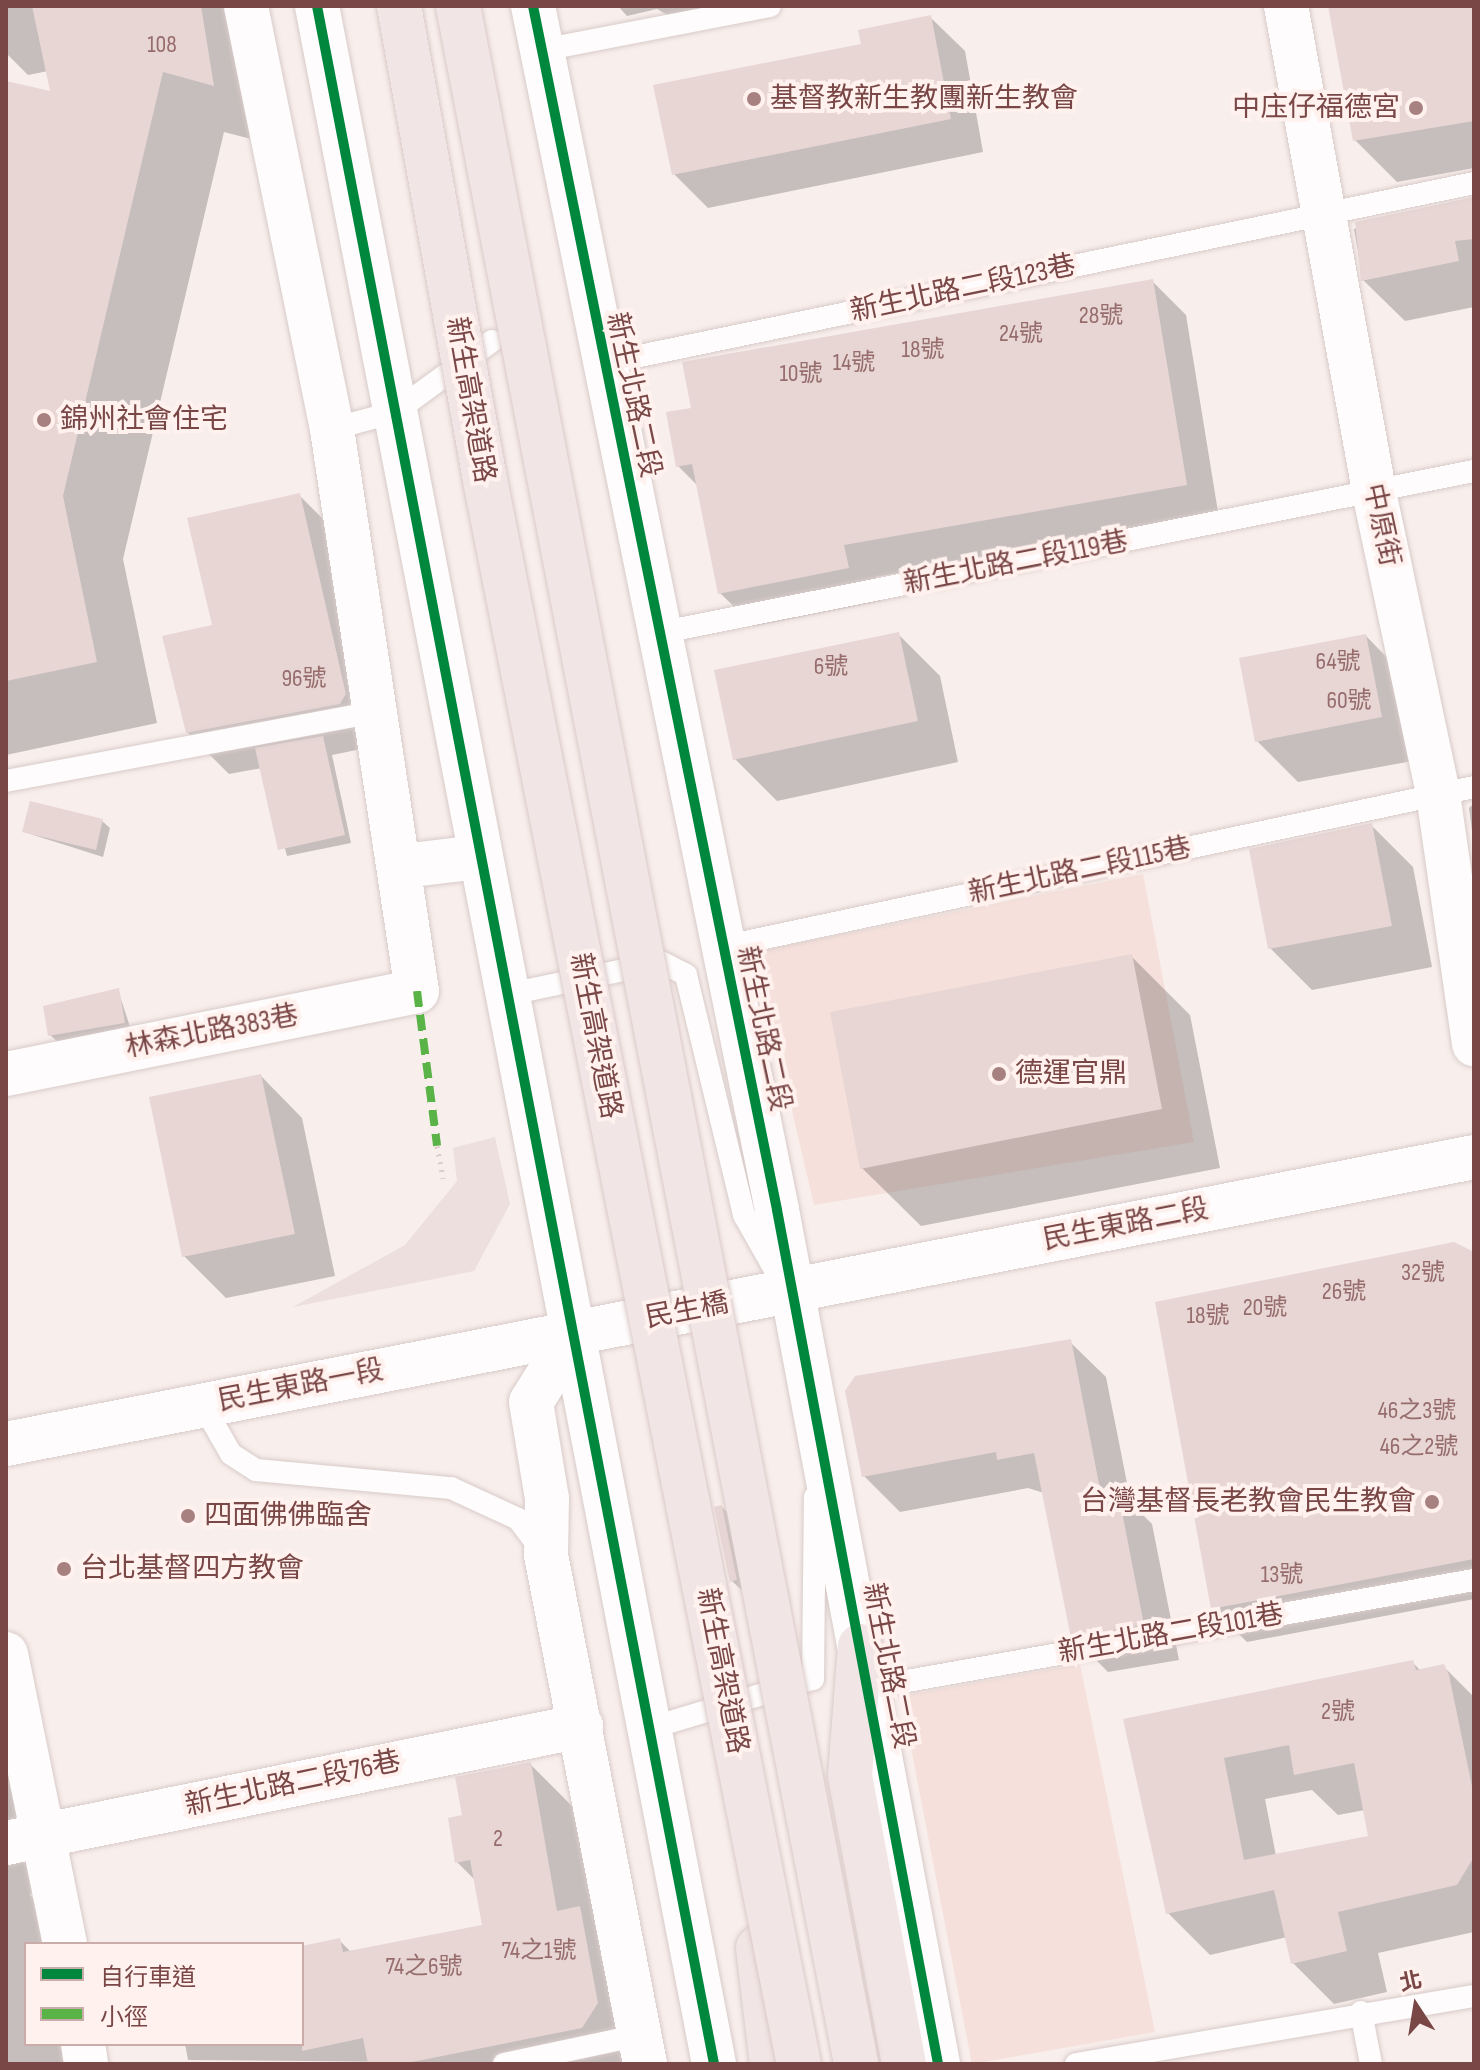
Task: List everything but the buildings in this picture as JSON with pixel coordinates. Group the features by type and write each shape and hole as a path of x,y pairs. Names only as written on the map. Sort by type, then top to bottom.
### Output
{"highway":[{"name":"新生高架道路","path":"399,6 488,495 799,2064"},
{"name":"新生高架道路","path":"458,6 856,2064"},
{"path":"864,1667 850,1776 904,2064"},
{"path":"730,1711 772,2064"}],"street":[{"path":"246,6 332,429 403,866 478,857"},
{"path":"317,6 505,995 584,1331 647,1729 714,2064"},
{"name":"新生北路二段","path":"533,6 601,364 722,947 782,1284 817,1425 938,2064"},
{"name":"中原街","path":"1286,6 1374,492 1456,791 1474,1044"},
{"name":"林森北路383巷","path":"6,1074 417,991 403,866"},
{"name":"民生東路二段","path":"782,1284 1474,1157"},
{"name":"民生橋","path":"584,1331 782,1284"},
{"path":"584,1331 531,1402 547,1499 546,1555 643,2050"},
{"name":"民生東路一段","path":"6,1444 584,1331"},
{"path":"6,1654 25,1839 64,1942"},
{"name":"新生北路二段76巷","path":"25,1839 581,1726"}],"lane":[{"path":"542,50 770,6"},
{"name":"新生北路二段123巷","path":"601,364 1474,183"},
{"path":"332,429 395,412 492,341"},
{"name":"新生北路二段119巷","path":"658,633 1474,471"},
{"path":"6,781 379,711"},
{"name":"新生北路二段115巷","path":"722,947 1456,791"},
{"path":"505,995 661,962 686,975 744,1215 782,1284"},
{"path":"203,1405 231,1454 256,1470 451,1488 518,1519 546,1555"},
{"path":"647,1729 813,1679 817,1425"},
{"name":"新生北路二段101巷","path":"864,1667 1474,1580"},
{"path":"1076,2064 1361,2012 1474,1996"},
{"path":"1361,2012 1371,2064"},
{"path":"504,2064 643,2050"}],"path":[{"path":"437,1146 443,1178"}],"shaded area":[{"name":"德運官鼎","path":"1143,874 1194,1142 814,1205 755,952"},
{"path":"495,1137 510,1204 474,1271 293,1307 405,1245 457,1181 453,1148"},
{"path":"1080,1664 1155,2032 972,2064 901,1696"}],"marked path":[{"path":"417,991 437,1146"}],"cycle path":[{"path":"317,6 714,2064"},
{"path":"533,6 777,1210 938,2064"}],"place":[{"name":"基督教新生教團新生教會","path":"754,99"},
{"name":"中庒仔福德宮","path":"1416,108"},
{"name":"錦州社會住宅","path":"44,420"},
{"name":"德運官鼎","path":"999,1074"},
{"name":"台灣基督長老教會民生教會","path":"1432,1502"},
{"name":"四面佛佛臨舍","path":"188,1516"},
{"name":"台北基督四方教會","path":"64,1569"}]}
